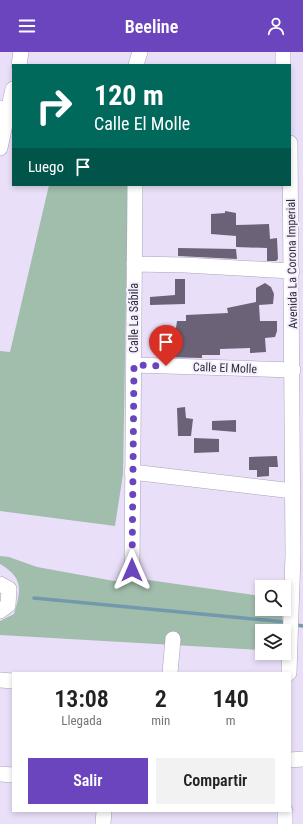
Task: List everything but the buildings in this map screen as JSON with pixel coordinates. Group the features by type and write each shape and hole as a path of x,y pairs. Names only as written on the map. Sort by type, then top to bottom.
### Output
{"street":[{"path":"19,64 21,52"},
{"path":"136,64 140,52"},
{"path":"283,52 283,64"},
{"path":"0,148 3,114 12,92"},
{"path":"291,143 303,141"},
{"name":"Calle La Sábila","path":"132,570 135,186"},
{"name":"Avenida La Corona Imperial","path":"289,672 298,553 293,491 293,370 298,345 292,270 290,186"},
{"path":"134,264 292,270"},
{"name":"Calle El Molle","path":"134,365 293,370"},
{"path":"132,472 293,491"},
{"path":"0,584 9,589 8,605 0,611"},
{"path":"170,672 173,639"},
{"path":"0,680 12,681"},
{"path":"291,760 303,759"},
{"path":"0,774 12,775"},
{"path":"103,824 104,812"},
{"path":"285,812 285,824"}],"green space":[{"path":"49,186 128,186 123,474 115,526 0,511 0,351 10,352"},
{"path":"0,556 9,557 37,567 114,581 141,579 255,595 255,616 282,616 283,624 255,624 255,650 0,635 0,621 14,614 18,598 19,585 13,574 0,564"}],"waterway":[{"path":"34,598 285,622"},
{"path":"297,625 303,626"}],"route":[{"path":"132,570 134,365 166,366"}]}
